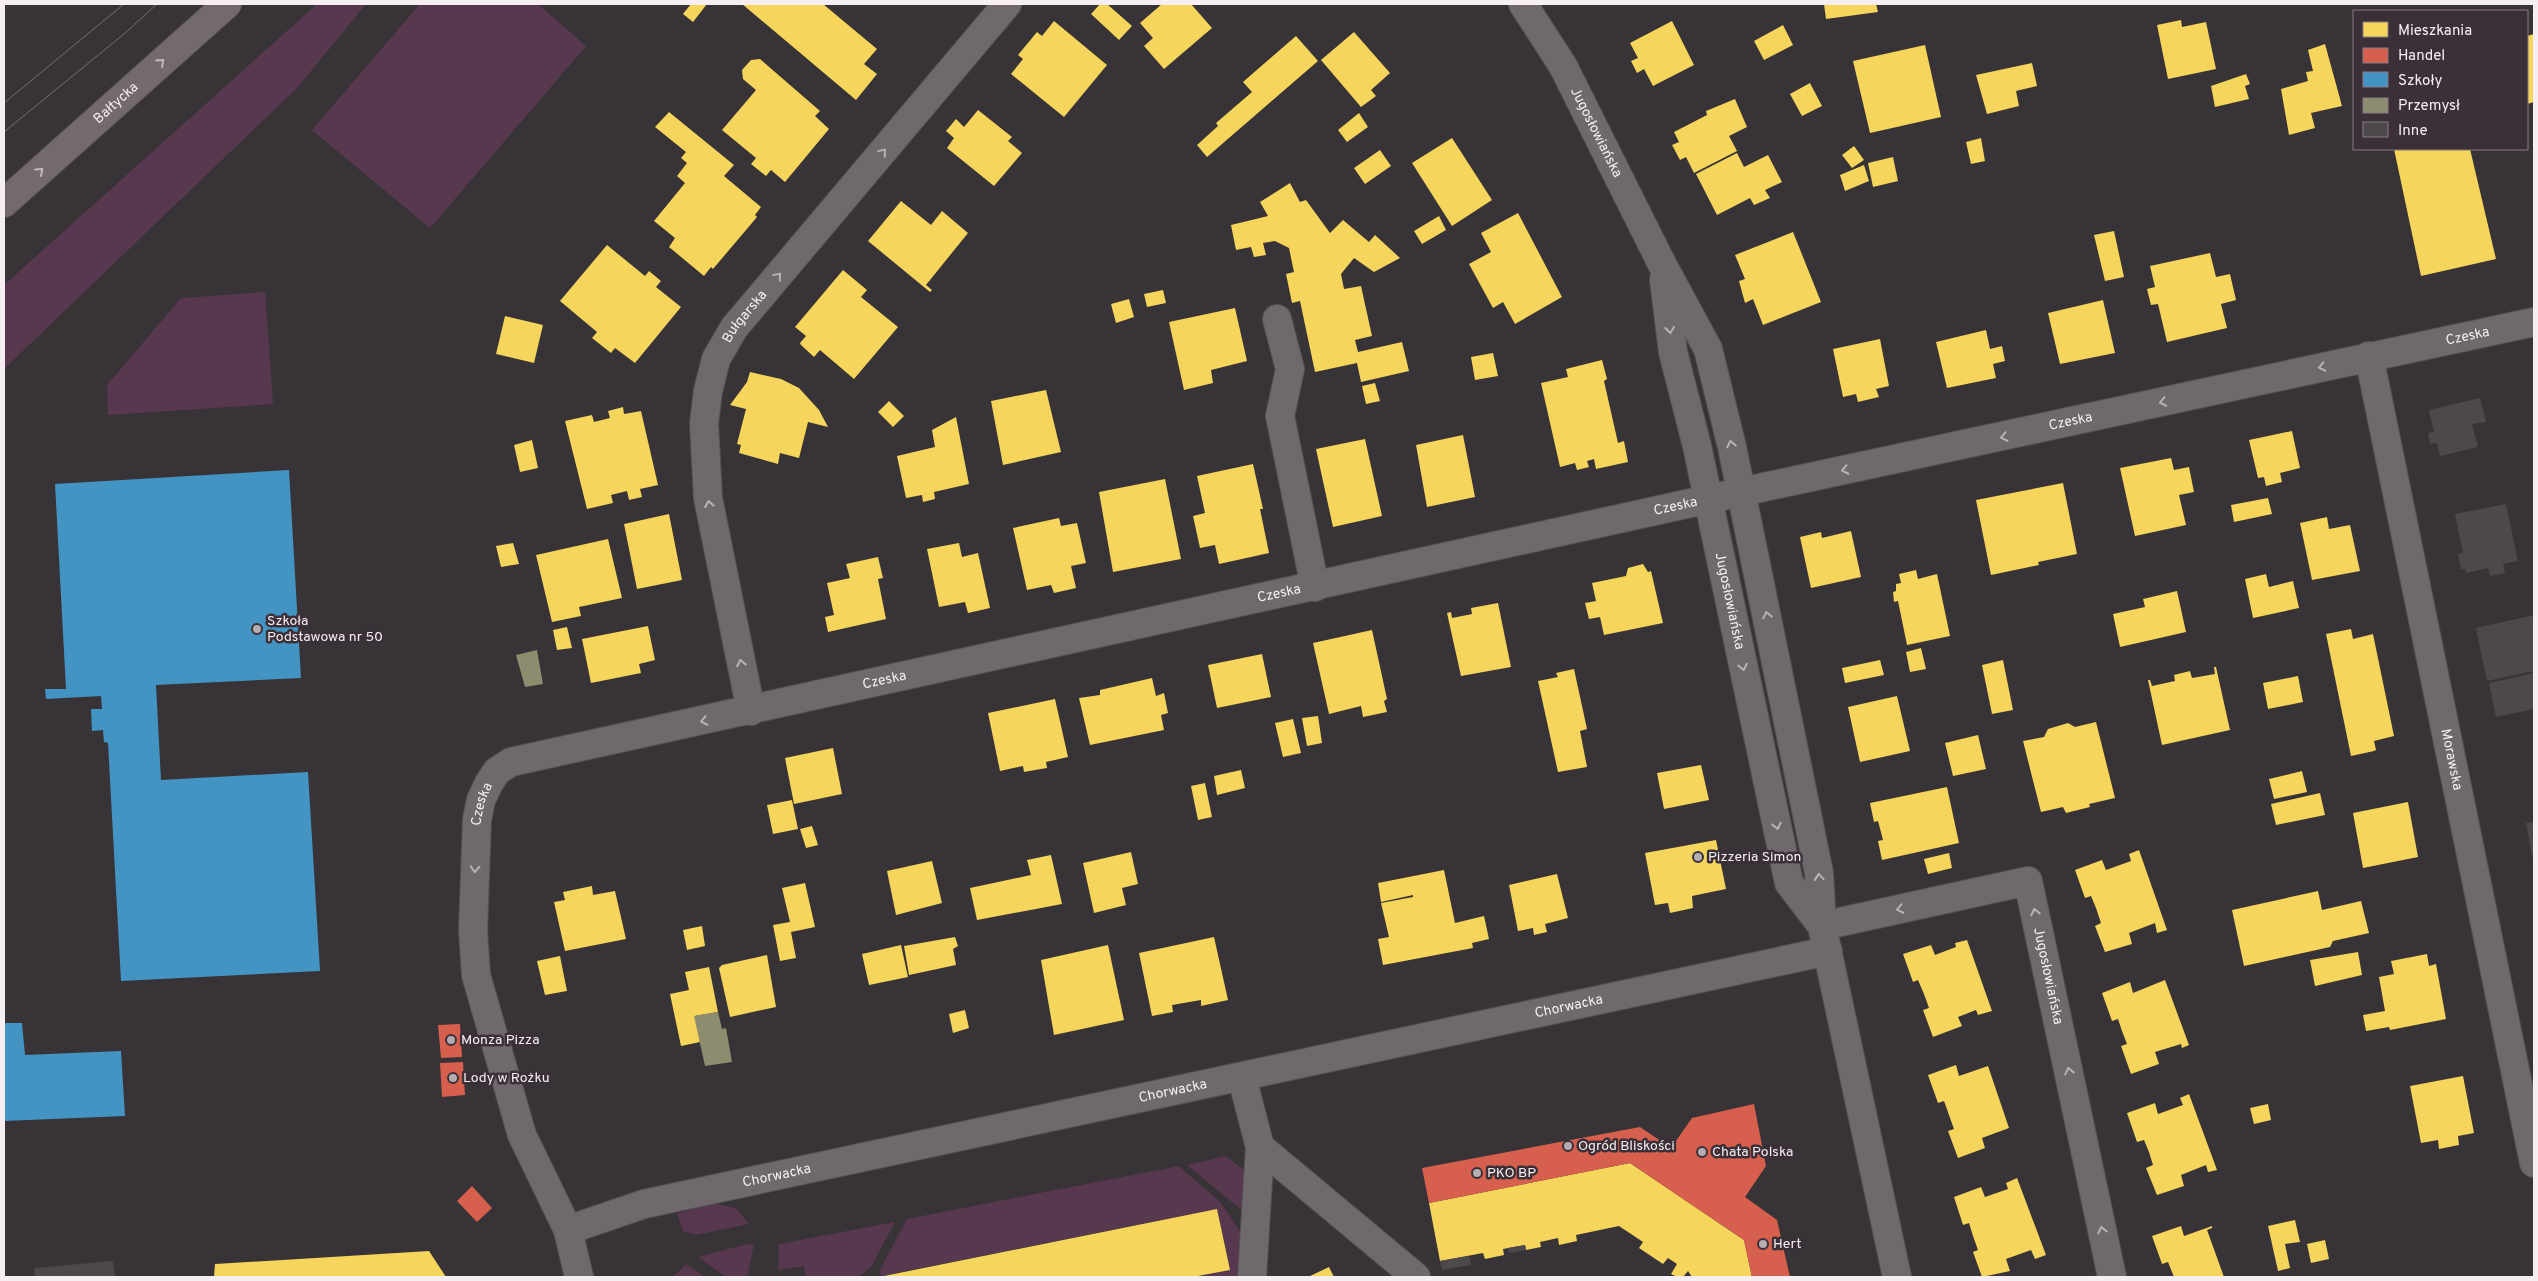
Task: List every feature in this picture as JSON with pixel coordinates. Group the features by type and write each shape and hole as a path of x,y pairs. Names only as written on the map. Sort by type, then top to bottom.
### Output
{"main road":[{"name":"Bałtycka","path":"4,203 227,4"}],"street":[{"name":"Bułgarska","path":"751,711 708,498 704,424 708,391 716,359 734,328 1007,4"},
{"name":"Jugosłowiańska","path":"1522,4 1564,66 1662,264 1708,349 1741,492 1820,872 1825,939 1897,1277"},
{"name":"Jugosłowiańska","path":"1662,264 1673,352 1708,499 1790,883 1825,939"},
{"path":"1277,319 1290,369 1280,416 1314,587"},
{"name":"Czeska","path":"568,1230 522,1135 476,974 473,930 477,820 481,800 489,783 497,771 511,762 751,711 1708,499 2534,322"},
{"name":"Morawska","path":"2369,356 2534,1163"},
{"path":"1752,708 1785,701"},
{"name":"Jugosłowiańska","path":"1825,939 2028,881 2112,1277"},
{"name":"Chorwacka","path":"568,1230 654,1202 1242,1078 1825,939"},
{"path":"1242,1078 1260,1146 1252,1277"},
{"path":"1260,1146 1416,1277"},
{"path":"568,1230 579,1277"}],"shaded area":[{"path":"317,4 366,4 297,88 4,369 4,285"},
{"path":"420,4 538,4 586,46 430,228 312,130"},
{"path":"265,292 273,404 108,415 107,385 181,298"},
{"path":"1226,1156 1245,1171 1245,1213 1187,1165"},
{"path":"1179,1166 1221,1203 1243,1236 1241,1277 1203,1277 1203,1275 1229,1269 1217,1209 881,1276 880,1270 907,1219"},
{"path":"710,1203 736,1208 749,1224 696,1235 683,1231 677,1214"},
{"path":"895,1222 871,1267 858,1277 806,1277 804,1266 778,1270 779,1244"},
{"path":"747,1244 754,1245 747,1277 726,1277 698,1257"},
{"path":"686,1264 705,1277 673,1277"}],"building: Mieszkania":[{"path":"691,4 707,4 693,22 683,14"},
{"path":"742,4 823,4 877,49 864,64 877,74 856,100"},
{"path":"1100,4 1107,4 1132,26 1119,40 1091,14"},
{"path":"1162,4 1191,4 1212,28 1164,69 1144,46 1153,38 1140,23"},
{"path":"1824,4 1876,4 1878,12 1826,19"},
{"path":"2181,20 2182,27 2206,22 2216,69 2168,79 2157,25"},
{"path":"1054,21 1107,65 1064,117 1011,74 1023,59 1018,55 1037,32 1042,36"},
{"path":"1672,21 1694,65 1653,86 1644,69 1637,73 1631,61 1638,58 1630,43"},
{"path":"1783,25 1793,45 1764,60 1754,41"},
{"path":"1354,32 1390,73 1371,90 1376,96 1361,107 1321,60"},
{"path":"2534,34 2534,102 2528,104 2528,36"},
{"path":"1296,36 1318,61 1207,157 1197,145 1218,126 1216,123 1252,92 1243,82"},
{"path":"2325,44 2342,106 2311,113 2315,128 2289,135 2281,89 2308,81 2306,72 2313,71 2308,50"},
{"path":"1925,45 1941,117 1870,133 1853,61"},
{"path":"760,59 820,111 815,116 829,129 785,182 771,170 766,176 751,164 756,158 722,130 756,90 743,79 742,70 751,60"},
{"path":"2032,63 2037,86 2016,91 2019,106 1987,114 1976,75"},
{"path":"2246,74 2250,84 2245,86 2249,99 2215,107 2211,86"},
{"path":"1810,83 1822,106 1802,116 1790,94"},
{"path":"1735,99 1747,127 1729,136 1737,151 1694,173 1686,157 1680,160 1672,145 1679,142 1674,132 1707,115 1706,111"},
{"path":"978,110 1012,137 1008,141 1022,153 994,186 947,148 954,138 946,131 956,119 964,127"},
{"path":"669,112 734,165 724,176 761,207 755,215 757,217 713,269 711,267 704,276 669,247 675,238 654,221 685,183 677,176 687,163 681,158 686,152 655,127"},
{"path":"1359,113 1368,127 1347,142 1338,130"},
{"path":"1452,138 1492,200 1452,226 1412,163"},
{"path":"1981,138 1985,161 1971,164 1966,142"},
{"path":"1854,146 1864,160 1852,168 1842,155"},
{"path":"1380,150 1391,166 1365,184 1354,168"},
{"path":"2394,150 2470,150 2496,259 2421,276"},
{"path":"1737,153 1744,167 1768,155 1782,182 1765,190 1770,198 1754,205 1750,198 1717,215 1696,174"},
{"path":"1893,157 1898,181 1873,187 1868,163"},
{"path":"1864,165 1869,181 1845,191 1840,175"},
{"path":"1290,183 1300,202 1306,200 1330,233 1343,220 1369,242 1375,235 1400,258 1374,272 1354,258 1341,274 1344,289 1361,286 1372,336 1355,340 1358,352 1402,342 1409,371 1361,382 1357,363 1315,372 1300,301 1292,303 1286,274 1294,272 1289,248 1275,241 1263,243 1266,255 1254,257 1251,247 1236,250 1231,225 1268,216 1260,202"},
{"path":"901,201 931,225 942,211 968,233 926,285 932,290 930,292 868,241"},
{"path":"1518,213 1562,297 1515,324 1503,302 1493,308 1469,264 1491,252 1481,233"},
{"path":"1439,216 1446,230 1422,244 1414,231"},
{"path":"2114,231 2124,277 2105,281 2094,235"},
{"path":"1793,232 1821,302 1763,325 1753,299 1745,303 1739,281 1745,279 1735,255"},
{"path":"607,245 645,276 649,271 661,281 656,287 681,307 635,363 615,348 611,353 592,338 597,332 560,301"},
{"path":"2210,253 2216,277 2230,274 2236,300 2221,304 2227,328 2167,342 2158,304 2151,305 2147,289 2155,287 2150,266"},
{"path":"843,270 867,290 861,297 898,327 854,379 820,350 814,357 801,345 800,343 806,336 795,327"},
{"path":"1163,290 1166,303 1147,307 1144,294"},
{"path":"1129,299 1134,317 1116,323 1111,304"},
{"path":"2103,300 2115,353 2060,364 2048,313"},
{"path":"1235,308 1247,361 1211,370 1213,383 1184,390 1169,322"},
{"path":"505,316 543,325 534,363 496,354"},
{"path":"1986,330 1990,349 2002,346 2005,361 1993,364 1996,378 1947,388 1936,342"},
{"path":"1880,339 1889,386 1876,389 1879,397 1858,402 1856,394 1843,397 1833,349"},
{"path":"1493,353 1498,376 1475,380 1471,357"},
{"path":"1602,360 1607,379 1604,381 1618,443 1624,441 1628,462 1596,469 1594,459 1587,461 1589,467 1577,470 1575,463 1560,467 1541,383 1568,377 1566,369"},
{"path":"750,372 781,379 799,388 819,410 828,427 808,422 799,458 780,453 778,464 739,453 741,445 737,444 746,409 730,405 747,382"},
{"path":"1375,383 1380,401 1366,404 1362,386"},
{"path":"1046,390 1061,452 1003,465 991,401"},
{"path":"889,401 904,416 893,427 878,412"},
{"path":"623,407 624,414 641,411 658,485 640,489 642,497 629,500 627,491 611,495 613,503 587,509 565,421 592,415 594,422 610,418 608,411"},
{"path":"956,417 969,484 934,492 935,499 923,502 922,495 906,498 897,456 935,447 932,430"},
{"path":"2292,431 2300,468 2280,473 2282,482 2266,486 2264,477 2258,478 2249,440"},
{"path":"1463,435 1475,497 1427,507 1416,445"},
{"path":"1365,439 1382,516 1333,527 1316,449"},
{"path":"532,440 538,468 520,472 514,445"},
{"path":"2171,458 2174,470 2189,467 2194,492 2179,495 2186,525 2135,536 2120,468"},
{"path":"1253,464 1263,509 1260,509 1269,553 1219,564 1215,545 1200,548 1193,516 1205,513 1197,476"},
{"path":"1165,479 1181,559 1113,572 1099,492"},
{"path":"2063,483 2077,554 2038,562 2039,565 1991,575 1976,500"},
{"path":"2268,498 2272,514 2234,522 2231,505"},
{"path":"669,514 682,580 637,589 624,524"},
{"path":"2327,517 2329,529 2350,525 2360,571 2312,580 2300,523"},
{"path":"1059,518 1061,526 1077,523 1086,563 1071,566 1076,588 1054,593 1051,585 1027,590 1013,528"},
{"path":"1851,531 1861,577 1811,588 1800,537 1821,532 1822,538"},
{"path":"608,539 622,598 579,607 581,616 552,622 536,555"},
{"path":"513,543 519,564 501,567 496,546"},
{"path":"959,543 962,557 978,553 990,608 968,613 965,602 939,607 927,549"},
{"path":"878,557 883,578 878,579 886,619 828,632 825,617 834,615 827,583 850,578 846,564"},
{"path":"1643,564 1648,572 1651,571 1663,623 1604,635 1600,617 1589,619 1585,603 1596,601 1592,583 1626,576 1628,568"},
{"path":"1916,570 1918,579 1937,574 1950,636 1907,645 1898,601 1894,602 1893,592 1896,591 1896,584 1901,583 1899,574"},
{"path":"2266,574 2269,587 2293,581 2299,608 2253,618 2245,579"},
{"path":"2177,591 2186,632 2120,647 2113,614 2145,607 2143,599"},
{"path":"1498,603 1511,667 1461,676 1447,613 1451,612 1452,618 1472,614 1471,608"},
{"path":"648,626 655,660 639,664 641,673 591,683 582,639"},
{"path":"567,627 572,648 557,650 553,630"},
{"path":"2351,629 2353,639 2373,634 2394,736 2374,741 2376,750 2374,751 2351,756 2326,634"},
{"path":"1372,630 1387,699 1384,701 1387,712 1363,717 1361,706 1329,714 1313,643"},
{"path":"1921,648 1926,669 1910,672 1906,652"},
{"path":"1262,654 1271,697 1217,708 1208,665"},
{"path":"1880,660 1884,675 1845,683 1842,668"},
{"path":"2003,660 2013,710 1992,714 1982,665"},
{"path":"2214,667 2216,667 2230,730 2162,745 2148,680 2150,680 2152,686 2175,681 2174,675 2190,671 2192,678 2215,674"},
{"path":"1574,669 1587,729 1580,731 1587,767 1558,772 1538,681 1558,677 1556,673"},
{"path":"2298,676 2303,702 2268,709 2263,683"},
{"path":"1152,678 1156,696 1164,693 1168,713 1161,715 1164,730 1090,745 1079,698 1100,695 1100,690"},
{"path":"1897,696 1910,751 1860,762 1848,707"},
{"path":"1055,699 1068,757 1046,762 1047,768 1024,772 1023,766 1000,771 988,713"},
{"path":"1318,716 1322,743 1307,746 1302,718"},
{"path":"1293,719 1301,753 1283,757 1275,723"},
{"path":"2096,722 2115,798 2089,804 2090,807 2066,813 2063,807 2041,812 2023,741 2044,737 2048,729 2068,723 2075,727"},
{"path":"1978,735 1986,769 1953,776 1945,743"},
{"path":"833,748 842,794 794,804 785,758"},
{"path":"1701,765 1709,800 1664,809 1657,773"},
{"path":"1241,770 1245,788 1217,795 1214,776"},
{"path":"2302,771 2307,792 2274,799 2269,779"},
{"path":"1205,783 1212,817 1198,820 1191,786"},
{"path":"1947,787 1959,843 1882,860 1878,841 1883,840 1878,821 1874,822 1870,803"},
{"path":"2320,793 2325,815 2276,825 2271,804"},
{"path":"792,800 798,829 773,834 767,805"},
{"path":"2408,802 2418,857 2363,868 2353,813"},
{"path":"812,826 818,845 806,848 800,829"},
{"path":"1716,840 1726,889 1692,896 1693,908 1670,913 1668,903 1655,905 1645,853"},
{"path":"2139,850 2167,930 2157,933 2155,923 2129,933 2132,944 2105,952 2095,926 2101,923 2096,908 2091,896 2085,898 2075,870 2102,860 2106,870 2131,861 2129,854"},
{"path":"1131,852 1138,884 1122,888 1126,905 1094,913 1083,863"},
{"path":"1949,853 1952,868 1928,874 1924,859"},
{"path":"1051,855 1062,904 977,920 970,888 1031,875 1027,860"},
{"path":"932,861 942,903 896,915 887,871"},
{"path":"1444,870 1455,923 1484,916 1489,939 1472,943 1473,948 1383,965 1378,939 1389,937 1381,903 1413,897 1413,895 1381,902 1378,883"},
{"path":"1557,874 1568,918 1545,924 1547,932 1534,935 1533,928 1518,931 1509,885"},
{"path":"805,883 815,927 791,932 796,958 780,961 773,925 790,922 782,888"},
{"path":"592,886 593,895 615,891 626,939 565,951 554,902 565,900 563,892"},
{"path":"2318,891 2322,910 2361,901 2369,933 2333,941 2330,947 2244,966 2232,910"},
{"path":"702,926 705,946 687,950 683,930"},
{"path":"955,937 958,946 953,949 956,965 909,975 904,946"},
{"path":"1214,937 1228,1000 1201,1006 1201,1000 1172,1005 1173,1012 1152,1016 1139,953"},
{"path":"1967,940 1992,1011 1978,1015 1976,1010 1958,1017 1962,1026 1933,1037 1923,1010 1929,1008 1924,994 1918,980 1913,982 1903,954 1931,945 1935,955 1956,947 1955,943"},
{"path":"901,945 908,977 869,985 862,954"},
{"path":"1108,945 1124,1020 1054,1035 1041,960"},
{"path":"2358,952 2362,975 2315,986 2310,960"},
{"path":"2427,954 2429,966 2436,964 2446,1019 2390,1030 2389,1027 2366,1031 2363,1015 2385,1011 2379,977 2394,974 2391,961"},
{"path":"767,955 776,1007 730,1017 719,968 722,965"},
{"path":"560,956 567,991 545,995 537,961"},
{"path":"709,967 718,1012 695,1016 700,1042 681,1046 670,994 689,990 685,972"},
{"path":"2165,980 2189,1045 2182,1048 2181,1044 2155,1052 2159,1064 2131,1074 2121,1046 2127,1044 2118,1019 2112,1021 2102,993 2130,982 2133,993"},
{"path":"965,1010 969,1028 953,1033 949,1014"},
{"path":"1956,1065 1959,1076 1988,1066 2009,1128 1982,1138 1985,1148 1958,1158 1948,1131 1954,1129 1944,1101 1938,1103 1928,1075"},
{"path":"2463,1076 2474,1133 2458,1136 2459,1145 2439,1149 2438,1140 2421,1143 2410,1086"},
{"path":"2189,1094 2217,1170 2208,1172 2206,1165 2181,1175 2184,1186 2157,1195 2146,1168 2153,1165 2149,1152 2144,1140 2137,1142 2127,1113 2155,1103 2158,1114 2183,1105 2180,1098"},
{"path":"2268,1104 2271,1120 2254,1124 2250,1108"},
{"path":"1630,1163 1744,1240 1752,1277 1692,1277 1688,1271 1683,1277 1677,1277 1671,1274 1677,1264 1668,1258 1663,1264 1639,1248 1643,1242 1619,1226 1576,1235 1577,1241 1559,1245 1558,1238 1540,1242 1541,1247 1526,1250 1525,1245 1503,1249 1504,1255 1485,1259 1483,1253 1440,1261 1429,1203"},
{"path":"2017,1178 2046,1255 2035,1259 2031,1250 2006,1259 2010,1271 1982,1277 1973,1252 1978,1250 1969,1223 1963,1225 1954,1197 1981,1187 1985,1197 2008,1189 2006,1183"},
{"path":"1217,1209 1230,1270 1193,1277 879,1277"},
{"path":"2295,1220 2300,1242 2285,1244 2290,1268 2278,1271 2268,1226"},
{"path":"2181,1226 2184,1236 2212,1226 2212,1228 2207,1230 2224,1277 2174,1277 2168,1262 2162,1264 2152,1236"},
{"path":"2325,1240 2329,1259 2311,1263 2307,1244"},
{"path":"429,1251 446,1277 214,1277 215,1264"},
{"path":"1329,1267 1334,1277 1308,1277"}],"building: Handel":[{"path":"460,1024 462,1057 441,1058 438,1025"},
{"path":"463,1062 465,1095 442,1097 440,1063"},
{"path":"1754,1104 1766,1166 1745,1197 1777,1220 1790,1277 1752,1277 1744,1240 1630,1163 1429,1203 1422,1168 1640,1127 1671,1148 1692,1118"},
{"path":"472,1186 492,1208 477,1222 457,1201"}],"building: Szkoły":[{"path":"289,470 301,678 156,685 161,780 308,772 320,971 121,981 108,743 104,742 103,730 92,731 91,709 102,709 101,696 46,699 45,689 66,689 55,484"},
{"path":"4,1023 22,1023 25,1055 121,1051 125,1116 4,1121"}],"building: Przemysł":[{"path":"537,650 543,684 525,687 516,655"},
{"path":"718,1012 722,1029 726,1028 732,1062 705,1066 694,1016"}],"building: Inne":[{"path":"2480,398 2486,422 2472,424 2478,447 2440,456 2437,443 2430,444 2428,433 2434,432 2429,410"},
{"path":"2506,504 2518,561 2503,564 2505,573 2490,576 2488,568 2466,573 2466,569 2461,570 2458,554 2463,553 2455,514"},
{"path":"2534,615 2534,671 2487,681 2476,628"},
{"path":"2534,673 2534,709 2496,717 2489,683"},
{"path":"2534,822 2534,860 2533,861 2526,823"},
{"path":"1525,1245 1526,1250 1509,1253 1508,1248"},
{"path":"1469,1256 1471,1265 1442,1270 1440,1261"},
{"path":"113,1261 115,1277 35,1277 34,1268"}],"tram line":[{"path":"4,103 124,4"},
{"path":"4,132 124,34 157,4"}],"place":[{"name":"Szkoła Podstawowa nr 50","path":"257,629"},
{"name":"Pizzeria Simon","path":"1698,857"},
{"name":"Monza Pizza","path":"451,1040"},
{"name":"Lody w Rożku","path":"453,1078"},
{"name":"Ogród Bliskości","path":"1568,1146"},
{"name":"Chata Polska","path":"1702,1152"},
{"name":"PKO BP","path":"1477,1173"},
{"name":"Hert","path":"1763,1244"}]}
